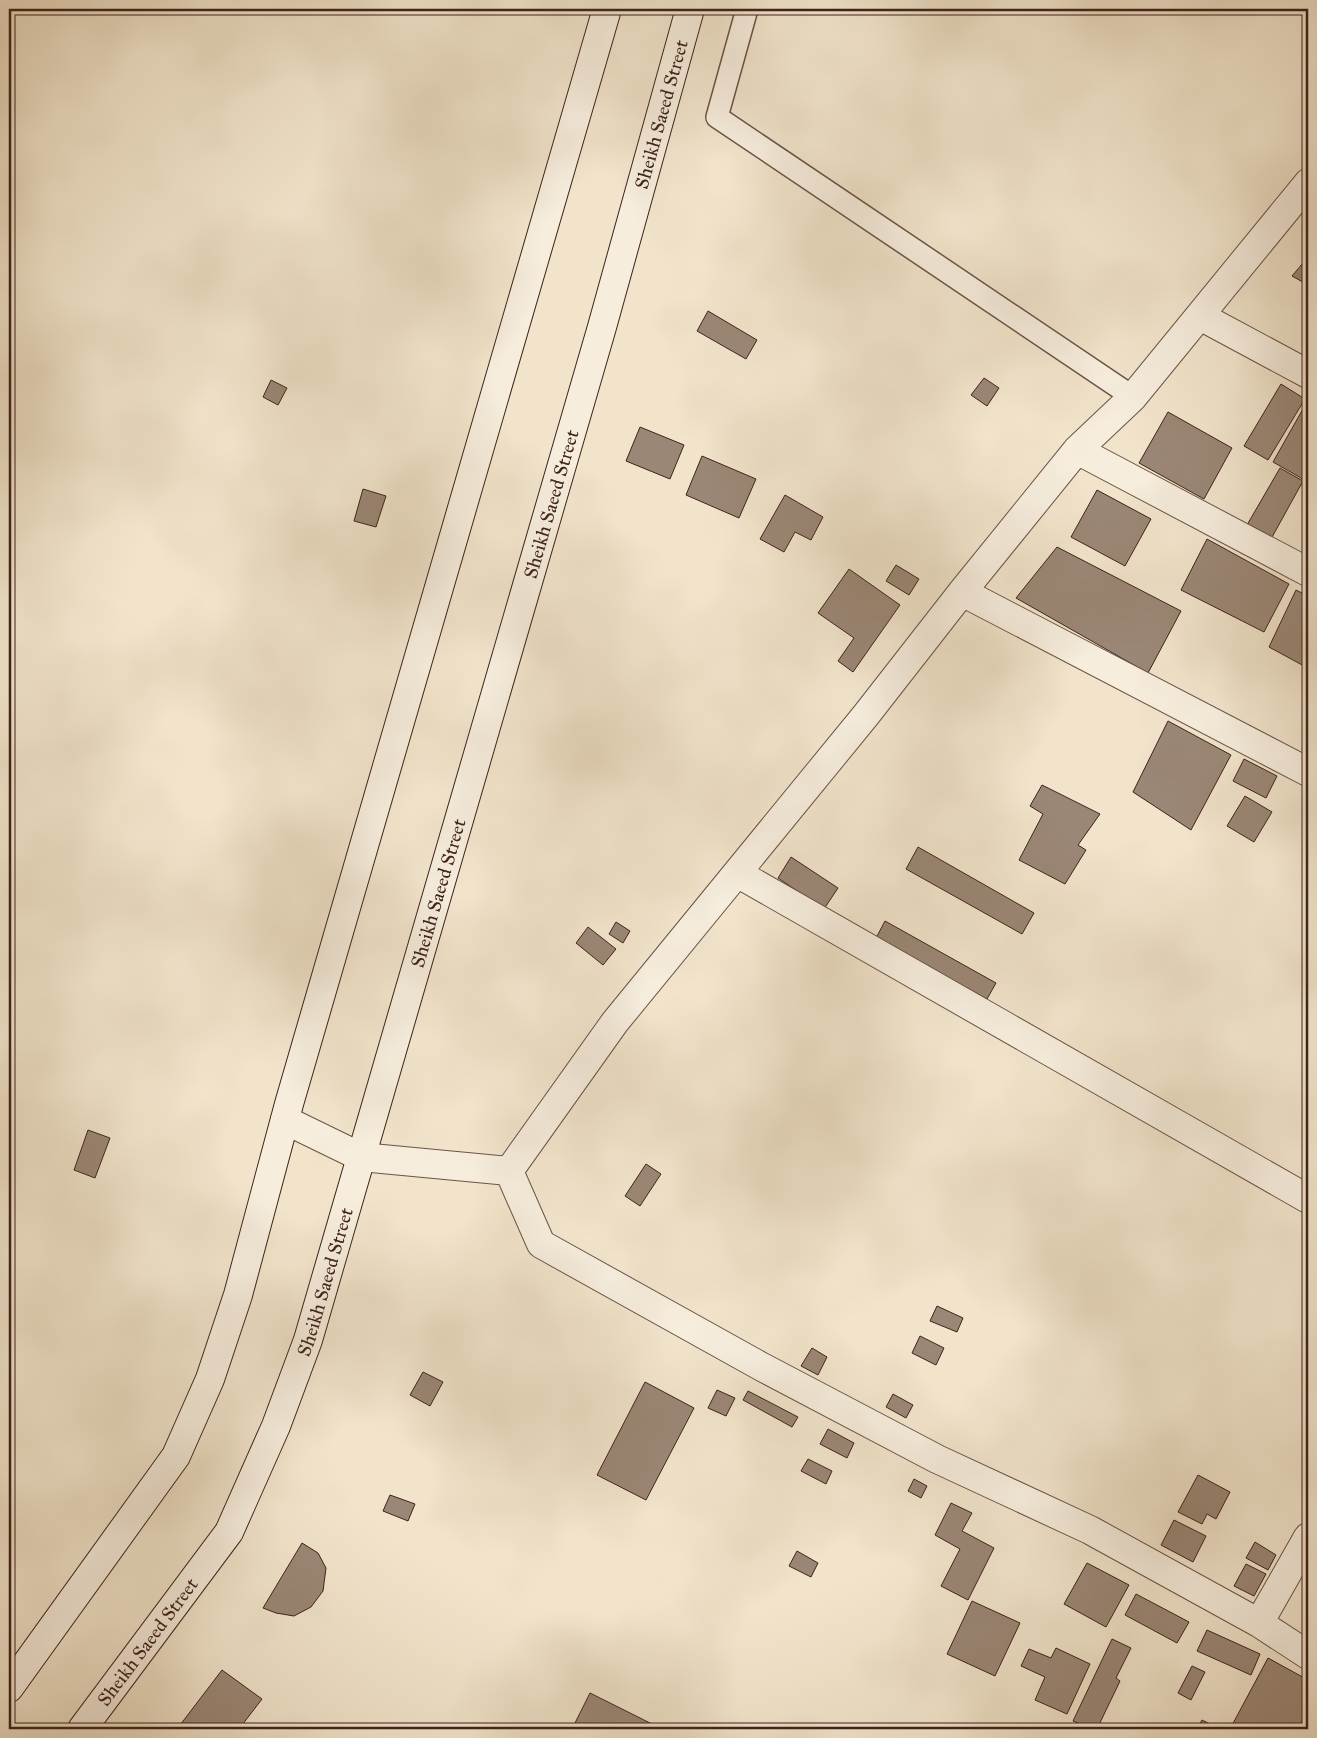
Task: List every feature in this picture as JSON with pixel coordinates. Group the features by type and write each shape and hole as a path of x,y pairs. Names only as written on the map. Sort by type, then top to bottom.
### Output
{"street":[{"path":"9,1688 176,1456 210,1379 238,1295 285,1120 607,9"},
{"name":"Sheikh Saeed Street","path":"82,1729 229,1532 276,1426 308,1340 602,327 690,9"},
{"path":"509,1171 615,1022 866,715 962,592 1077,450 1133,397 1305,192"},
{"path":"1200,316 1308,374"},
{"path":"1077,450 1308,572"},
{"path":"962,592 1308,772"},
{"path":"737,873 1308,1199"},
{"path":"285,1120 361,1158 509,1171"},
{"path":"509,1171 541,1244 762,1368 937,1459 1090,1530 1259,1623 1308,1655"},
{"path":"1259,1623 1308,1537"}],"lane":[{"path":"747,9 717,117 1133,397"}],"building":[{"path":"1308,257 1308,285 1292,276"},
{"path":"708,311 757,340 746,359 697,331"},
{"path":"984,378 999,388 987,406 971,395"},
{"path":"271,380 287,388 278,405 263,397"},
{"path":"1281,384 1305,399 1268,460 1244,446"},
{"path":"1308,400 1308,482 1273,462"},
{"path":"1168,412 1232,448 1204,499 1139,463"},
{"path":"640,427 684,445 670,479 626,461"},
{"path":"702,456 756,479 739,518 686,495"},
{"path":"1280,468 1303,481 1271,539 1247,525"},
{"path":"363,489 386,496 376,527 354,521"},
{"path":"1097,490 1151,519 1125,566 1071,537"},
{"path":"785,495 823,517 811,540 795,532 784,552 760,539"},
{"path":"1207,539 1289,584 1264,632 1181,590"},
{"path":"1057,547 1181,611 1148,673 1016,598"},
{"path":"896,565 919,579 909,595 886,581"},
{"path":"849,569 900,605 853,672 838,661 854,638 818,613"},
{"path":"1296,590 1308,596 1308,658 1304,666 1269,647"},
{"path":"1168,721 1231,755 1191,830 1133,792"},
{"path":"1308,737 1308,752 1302,749"},
{"path":"1244,759 1277,776 1266,798 1233,781"},
{"path":"1042,785 1100,814 1078,845 1086,850 1065,884 1019,860 1043,814 1030,806"},
{"path":"1245,796 1272,812 1254,842 1227,826"},
{"path":"918,847 1034,913 1022,934 906,869"},
{"path":"791,857 838,888 824,909 778,878"},
{"path":"885,921 996,983 987,999 876,938"},
{"path":"616,922 630,931 623,943 609,934"},
{"path":"588,927 616,949 603,965 576,943"},
{"path":"88,1130 110,1138 95,1178 74,1170"},
{"path":"646,1164 661,1174 640,1206 625,1196"},
{"path":"937,1306 963,1318 957,1332 930,1321"},
{"path":"920,1336 944,1348 936,1365 912,1353"},
{"path":"812,1348 827,1357 818,1375 801,1366"},
{"path":"423,1372 443,1382 430,1406 410,1395"},
{"path":"645,1382 694,1408 646,1500 597,1475"},
{"path":"717,1390 735,1398 726,1416 708,1408"},
{"path":"748,1391 798,1417 792,1427 743,1400"},
{"path":"893,1394 913,1405 906,1418 886,1407"},
{"path":"828,1429 854,1443 847,1458 820,1444"},
{"path":"808,1459 832,1471 826,1484 801,1471"},
{"path":"1198,1475 1230,1492 1216,1519 1207,1514 1202,1524 1178,1512"},
{"path":"914,1479 927,1486 921,1498 908,1491"},
{"path":"390,1495 415,1504 408,1521 383,1511"},
{"path":"951,1503 972,1513 962,1531 994,1548 968,1600 941,1586 960,1549 935,1535"},
{"path":"1174,1520 1206,1536 1193,1562 1161,1545"},
{"path":"1255,1542 1276,1555 1268,1570 1246,1558"},
{"path":"302,1543 318,1553 326,1568 323,1591 311,1607 294,1616 276,1613 263,1608"},
{"path":"797,1551 818,1563 811,1577 789,1566"},
{"path":"1087,1563 1129,1585 1106,1627 1064,1604"},
{"path":"1246,1564 1266,1574 1254,1596 1234,1586"},
{"path":"1136,1594 1189,1622 1177,1643 1125,1615"},
{"path":"972,1601 1020,1623 995,1676 947,1654"},
{"path":"1207,1630 1260,1654 1251,1675 1197,1651"},
{"path":"1112,1639 1131,1648 1116,1678 1120,1681 1097,1729 1092,1729 1073,1721"},
{"path":"1056,1648 1090,1664 1067,1714 1035,1700 1045,1677 1021,1666 1029,1649 1051,1658"},
{"path":"1268,1658 1308,1680 1308,1710 1298,1729 1230,1729"},
{"path":"1192,1666 1205,1672 1191,1700 1178,1693"},
{"path":"222,1670 262,1699 239,1729 177,1729"},
{"path":"590,1693 662,1729 572,1729"},
{"path":"1202,1720 1220,1729 1197,1729"}]}
